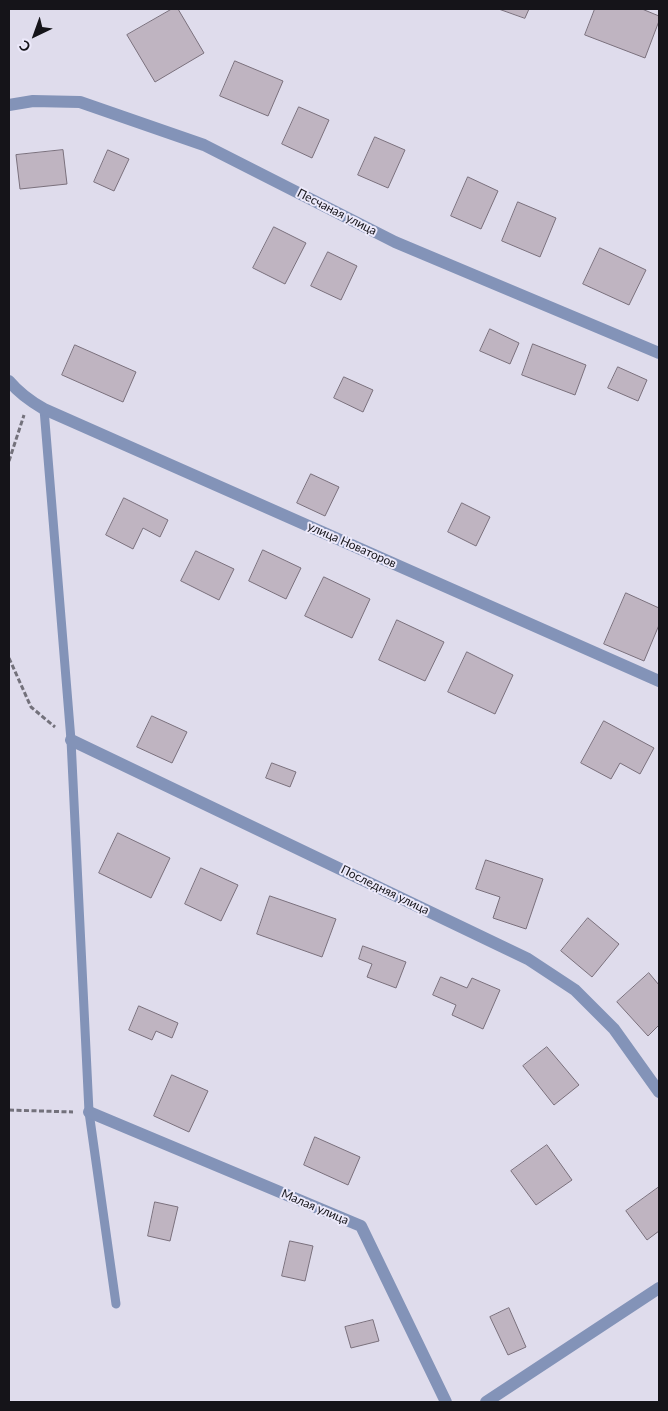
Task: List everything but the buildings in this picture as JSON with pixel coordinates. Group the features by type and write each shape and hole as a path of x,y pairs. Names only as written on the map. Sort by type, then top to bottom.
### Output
{"street":[{"name":"Песчаная улица","path":"9,105 33,101 80,102 204,145 395,242 659,353"},
{"name":"улица Новаторов","path":"9,381 29,401 44,409 659,681"},
{"name":"Последняя улица","path":"70,740 528,959 575,990 614,1029 659,1092"},
{"name":"Малая улица","path":"89,1112 361,1226 446,1402"},
{"path":"486,1402 659,1288"}],"lane":[{"path":"44,409 70,740 89,1112 116,1304"}],"path":[{"path":"9,461 29,401"},
{"path":"9,658 31,707 70,740"},
{"path":"9,1110 89,1112"}]}
